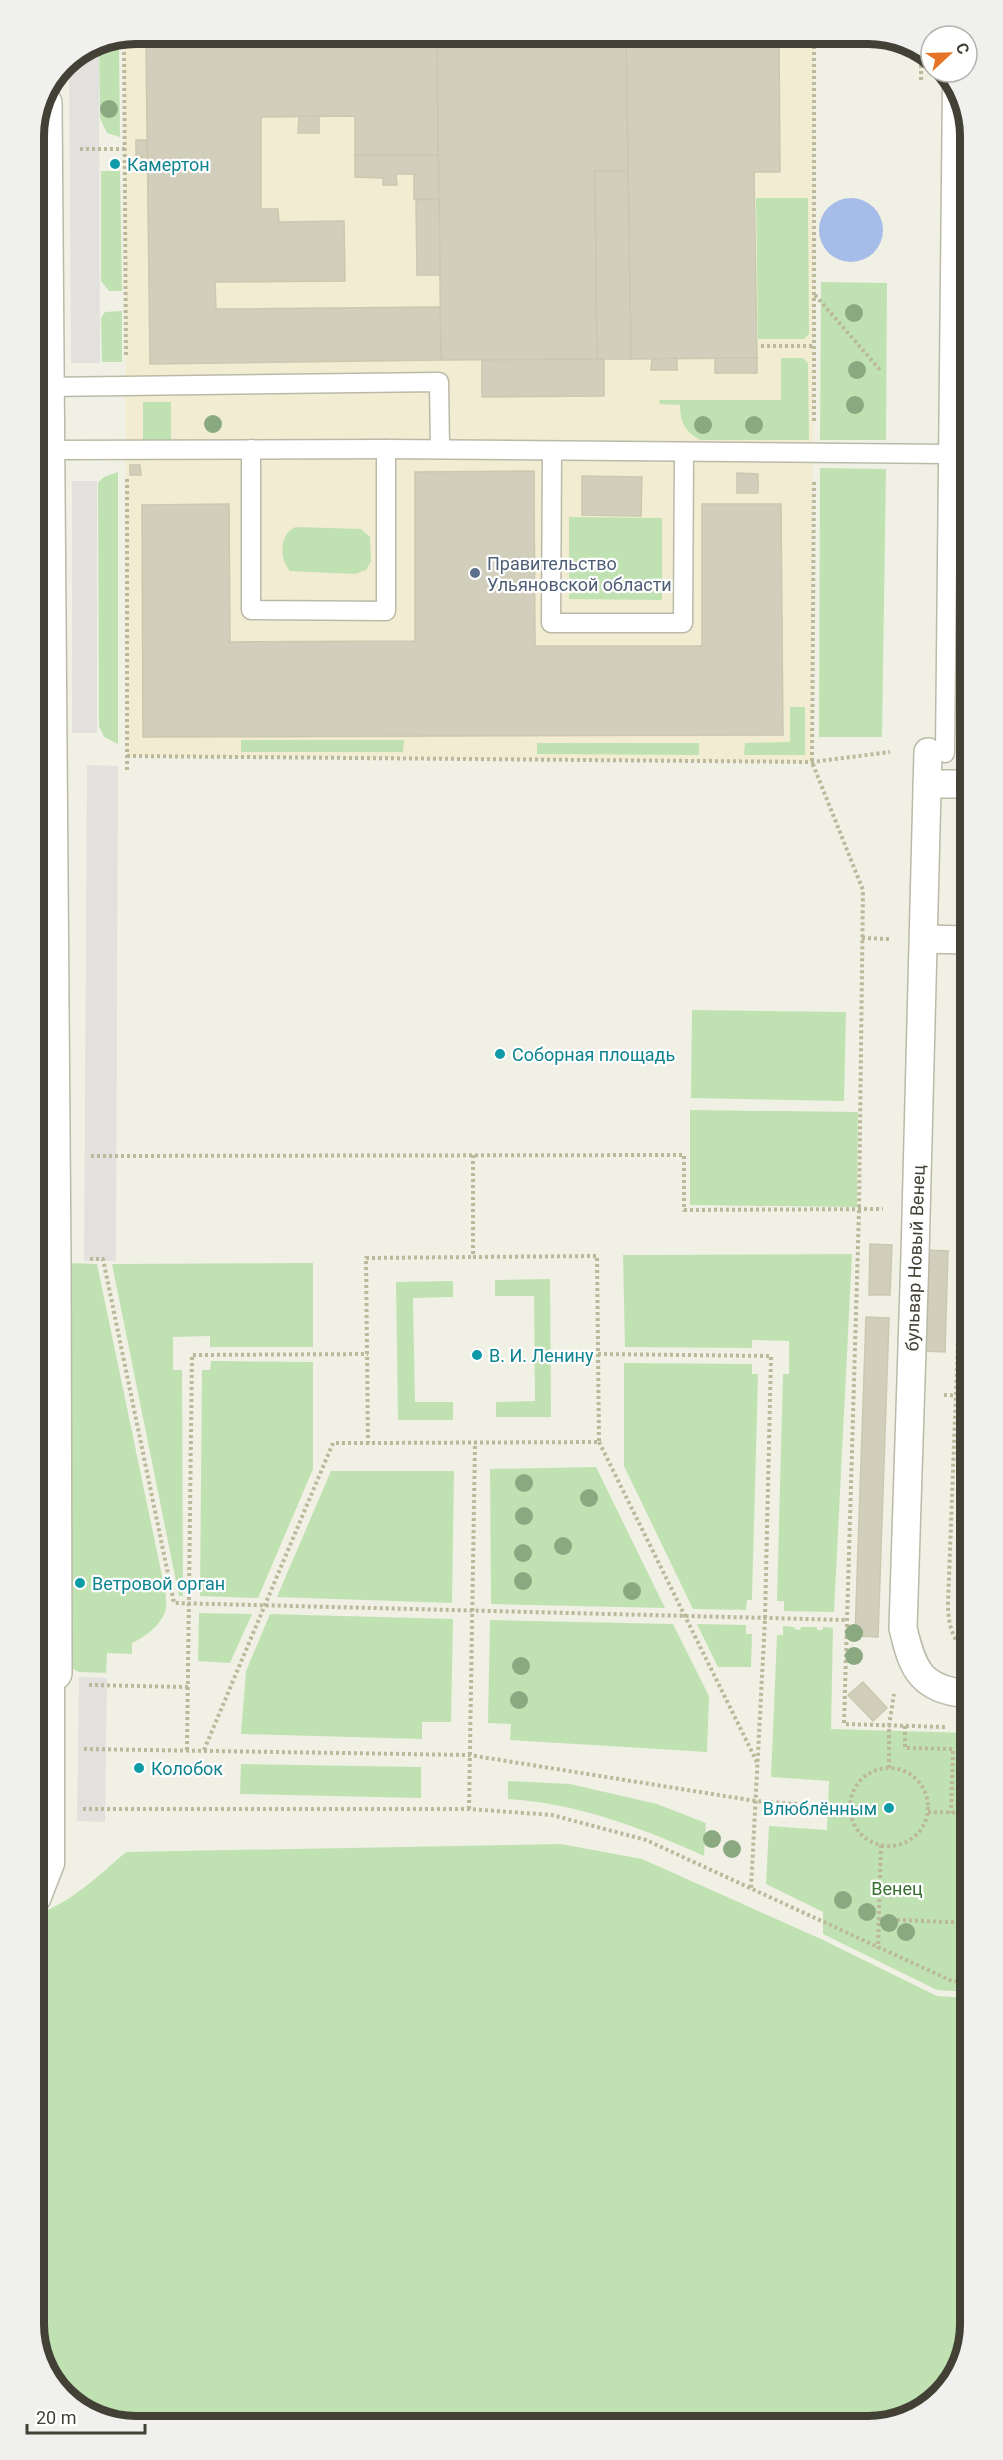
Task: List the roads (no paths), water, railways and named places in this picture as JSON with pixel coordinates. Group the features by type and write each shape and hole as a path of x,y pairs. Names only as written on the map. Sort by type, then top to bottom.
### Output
{"street":[{"path":"44,788 48,450 45,117"},
{"name":"бульвар Новый Венец","path":"937,753 927,784 917,1209 903,1628 910,1656 921,1677 940,1688 959,1692"},
{"path":"927,784 959,784"},
{"path":"44,901 53,1156 45,1203 54,1258 55,1678"},
{"path":"924,939 959,940"}],"lane":[{"path":"937,753 949,454 952,99"},
{"path":"47,387 439,382 440,449"},
{"path":"251,449 251,610 386,611 386,449"},
{"path":"48,450 440,449 949,454"},
{"path":"552,451 551,623 683,623 684,453"},
{"path":"44,1892 55,1864 55,1678"}],"water":[{"path":"845,198 857,198 874,207 881,218 883,230 881,242 874,253 857,262 845,262 833,257 824,248 819,236 819,224 824,212 833,203"}],"place":[{"name":"Камертон","path":"115,164"},
{"name":"Правительство Ульяновской области","path":"475,573"},
{"name":"Соборная площадь","path":"500,1054"},
{"name":"В. И. Ленину","path":"477,1355"},
{"name":"Ветровой орган","path":"80,1583"},
{"name":"Колобок","path":"139,1768"},
{"name":"Влюблённым","path":"889,1808"}],"park label":[{"name":"Венец","path":"897,1888"}]}
